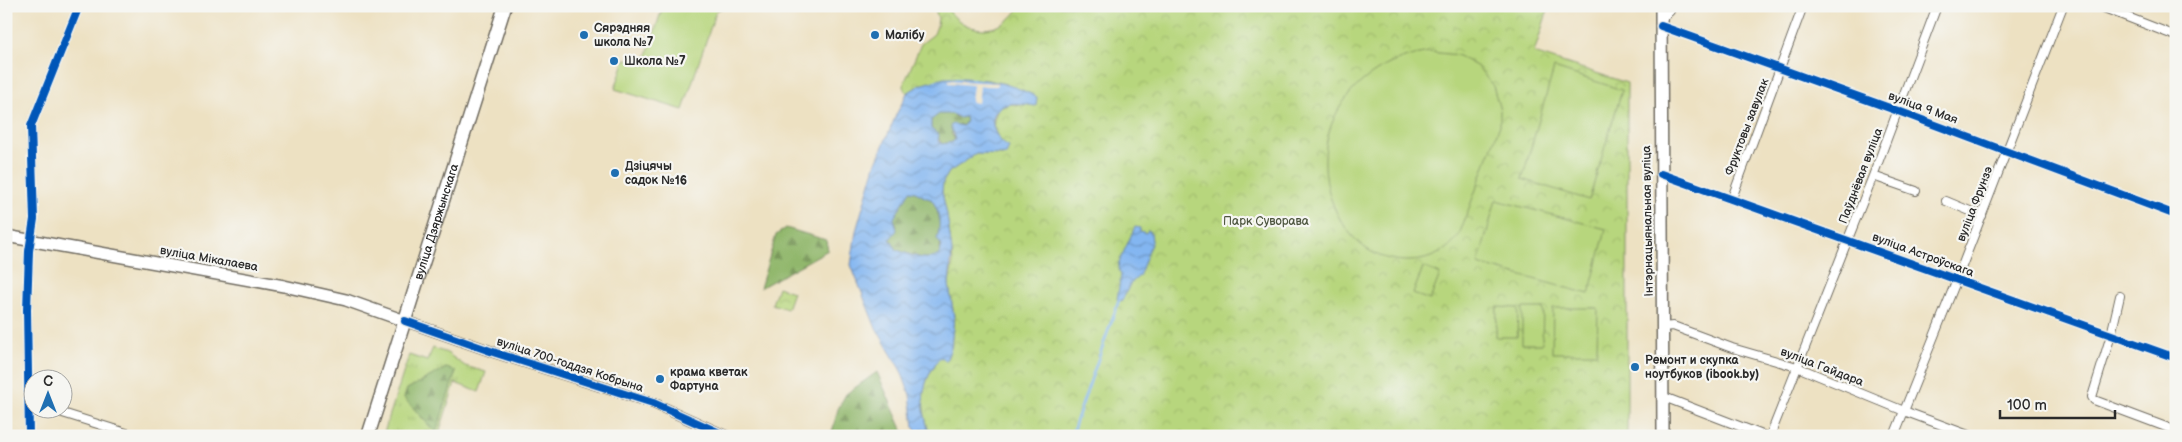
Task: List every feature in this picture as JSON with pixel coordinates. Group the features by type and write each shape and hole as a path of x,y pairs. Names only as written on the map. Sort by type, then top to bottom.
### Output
{"main road":[{"name":"вуліца Дзяржынскага","path":"368,436 504,6"},
{"name":"Інтэрнацыянальная вуліца","path":"1661,6 1664,436"},
{"name":"вуліца Мікалаева","path":"6,236 294,288 346,300 405,320"}],"street":[{"path":"29,370 25,240 34,219 32,126 79,6"},
{"path":"1661,22 1672,6"},
{"name":"Фруктовы завулак","path":"1732,198 1803,6"},
{"name":"Паўднёвая вуліца","path":"1770,436 1873,176 1937,6"},
{"name":"вуліца Фрунзэ","path":"1894,436 1958,279 2063,6"},
{"path":"2099,6 2176,36"},
{"name":"вуліца 9 Мая","path":"1661,22 1780,70 1898,111 2176,214"},
{"name":"вуліца Астроўскага","path":"1661,174 2176,358"},
{"path":"1873,176 1916,191"},
{"path":"1946,202 1982,216"},
{"path":"2120,296 2111,335 2092,397 2094,400 2174,430"},
{"name":"вуліца 700-годдзя Кобрына","path":"405,320 496,353 653,403 726,436"},
{"name":"вуліца Гайдара","path":"1663,327 1674,326 1732,348 1797,367 1971,436"},
{"path":"1664,397 1765,436"},
{"path":"72,416 136,436"},
{"path":"29,420 29,436"}],"green space":[{"path":"663,6 726,6 716,11 683,110 615,89 625,59 645,61"},
{"name":"Парк Суворава","path":"934,6 946,6 953,16 962,23 983,29 994,28 1004,23 1013,16 1020,6 1549,6 1534,53 1627,83 1627,436 930,436 925,415 925,388 927,379 938,360 942,357 946,361 951,348 954,317 949,284 953,262 942,191 943,182 949,172 976,154 1006,155 994,128 995,116 999,108 1011,104 1025,105 1007,84 988,80 957,78 920,85 907,93 903,86 921,44 934,34 937,26 938,18"},
{"path":"1430,52 1457,55 1478,67 1493,86 1500,110 1500,125 1459,235 1449,246 1437,254 1416,261 1399,261 1382,257 1368,250 1344,226 1329,192 1325,153 1329,130 1338,110 1351,93 1367,78 1385,66 1407,57"},
{"path":"1554,68 1622,90 1589,200 1522,179"},
{"path":"939,113 952,114 955,117 965,116 966,121 963,126 959,124 951,133 955,140 953,142 942,144 934,131 931,130 931,120"},
{"path":"910,191 931,199 937,210 941,242 939,255 929,258 918,257 897,250 890,239 897,225 893,218"},
{"path":"1496,200 1606,229 1589,294 1478,264"},
{"path":"786,228 826,240 828,250 760,288 776,235"},
{"path":"1423,267 1440,274 1430,300 1413,294"},
{"path":"778,287 793,292 787,309 772,304"},
{"path":"1497,307 1518,308 1517,337 1496,337"},
{"path":"1522,308 1543,308 1542,344 1522,344"},
{"path":"1553,308 1598,308 1597,353 1552,353"},
{"path":"433,348 447,353 465,366 486,372 479,392 455,383 438,436 383,436 409,355 427,361"},
{"path":"446,368 456,371 436,433 404,398 407,389"},
{"path":"877,372 905,436 831,436 838,409 846,394"}],"water":[{"path":"944,78 980,79 1014,87 1037,97 1036,106 1009,104 1000,108 993,117 996,135 1009,147 1006,155 976,154 949,172 943,182 942,192 952,251 949,284 954,317 951,348 946,361 942,357 938,360 927,379 925,388 925,415 930,436 918,436 914,427 910,395 901,371 875,326 851,265 856,231 875,165 907,93 920,85","holes":["939,114 952,114 960,118 965,117 966,121 963,126 953,124 950,126 955,139 953,142 942,144 938,141 939,135 931,129 931,120","910,191 931,199 934,203 939,223 937,239 942,246 939,255 929,258 918,257 897,250 890,239 897,230 894,218"]},
{"path":"1135,227 1140,228 1140,231 1146,233 1148,230 1151,232 1152,241 1139,276 1130,284 1122,301 1117,299 1121,275 1118,269 1119,262"}],"pier":[{"path":"949,80 997,83 997,86 980,86 978,103 971,102 973,85 949,83"}],"waterway":[{"path":"6,38 6,247"},
{"path":"1071,436 1119,300"},
{"path":"6,414 9,436"}],"cycle path":[{"path":"29,436 27,310 29,251 34,219 31,126 79,6"},
{"path":"1661,26 1898,111 2176,215"},
{"path":"1661,174 2176,358"},
{"path":"405,321 496,353 653,403 726,436"}],"place":[{"name":"Сярэдняя школа №7","path":"584,35"},
{"name":"Малібу","path":"875,35"},
{"name":"Школа №7","path":"614,61"},
{"name":"Дзіцячы садок №16","path":"615,173"},
{"name":"Ремонт и скупка ноутбуков (ibook.by)","path":"1635,367"},
{"name":"крама кветак Фартуна","path":"660,379"}]}
